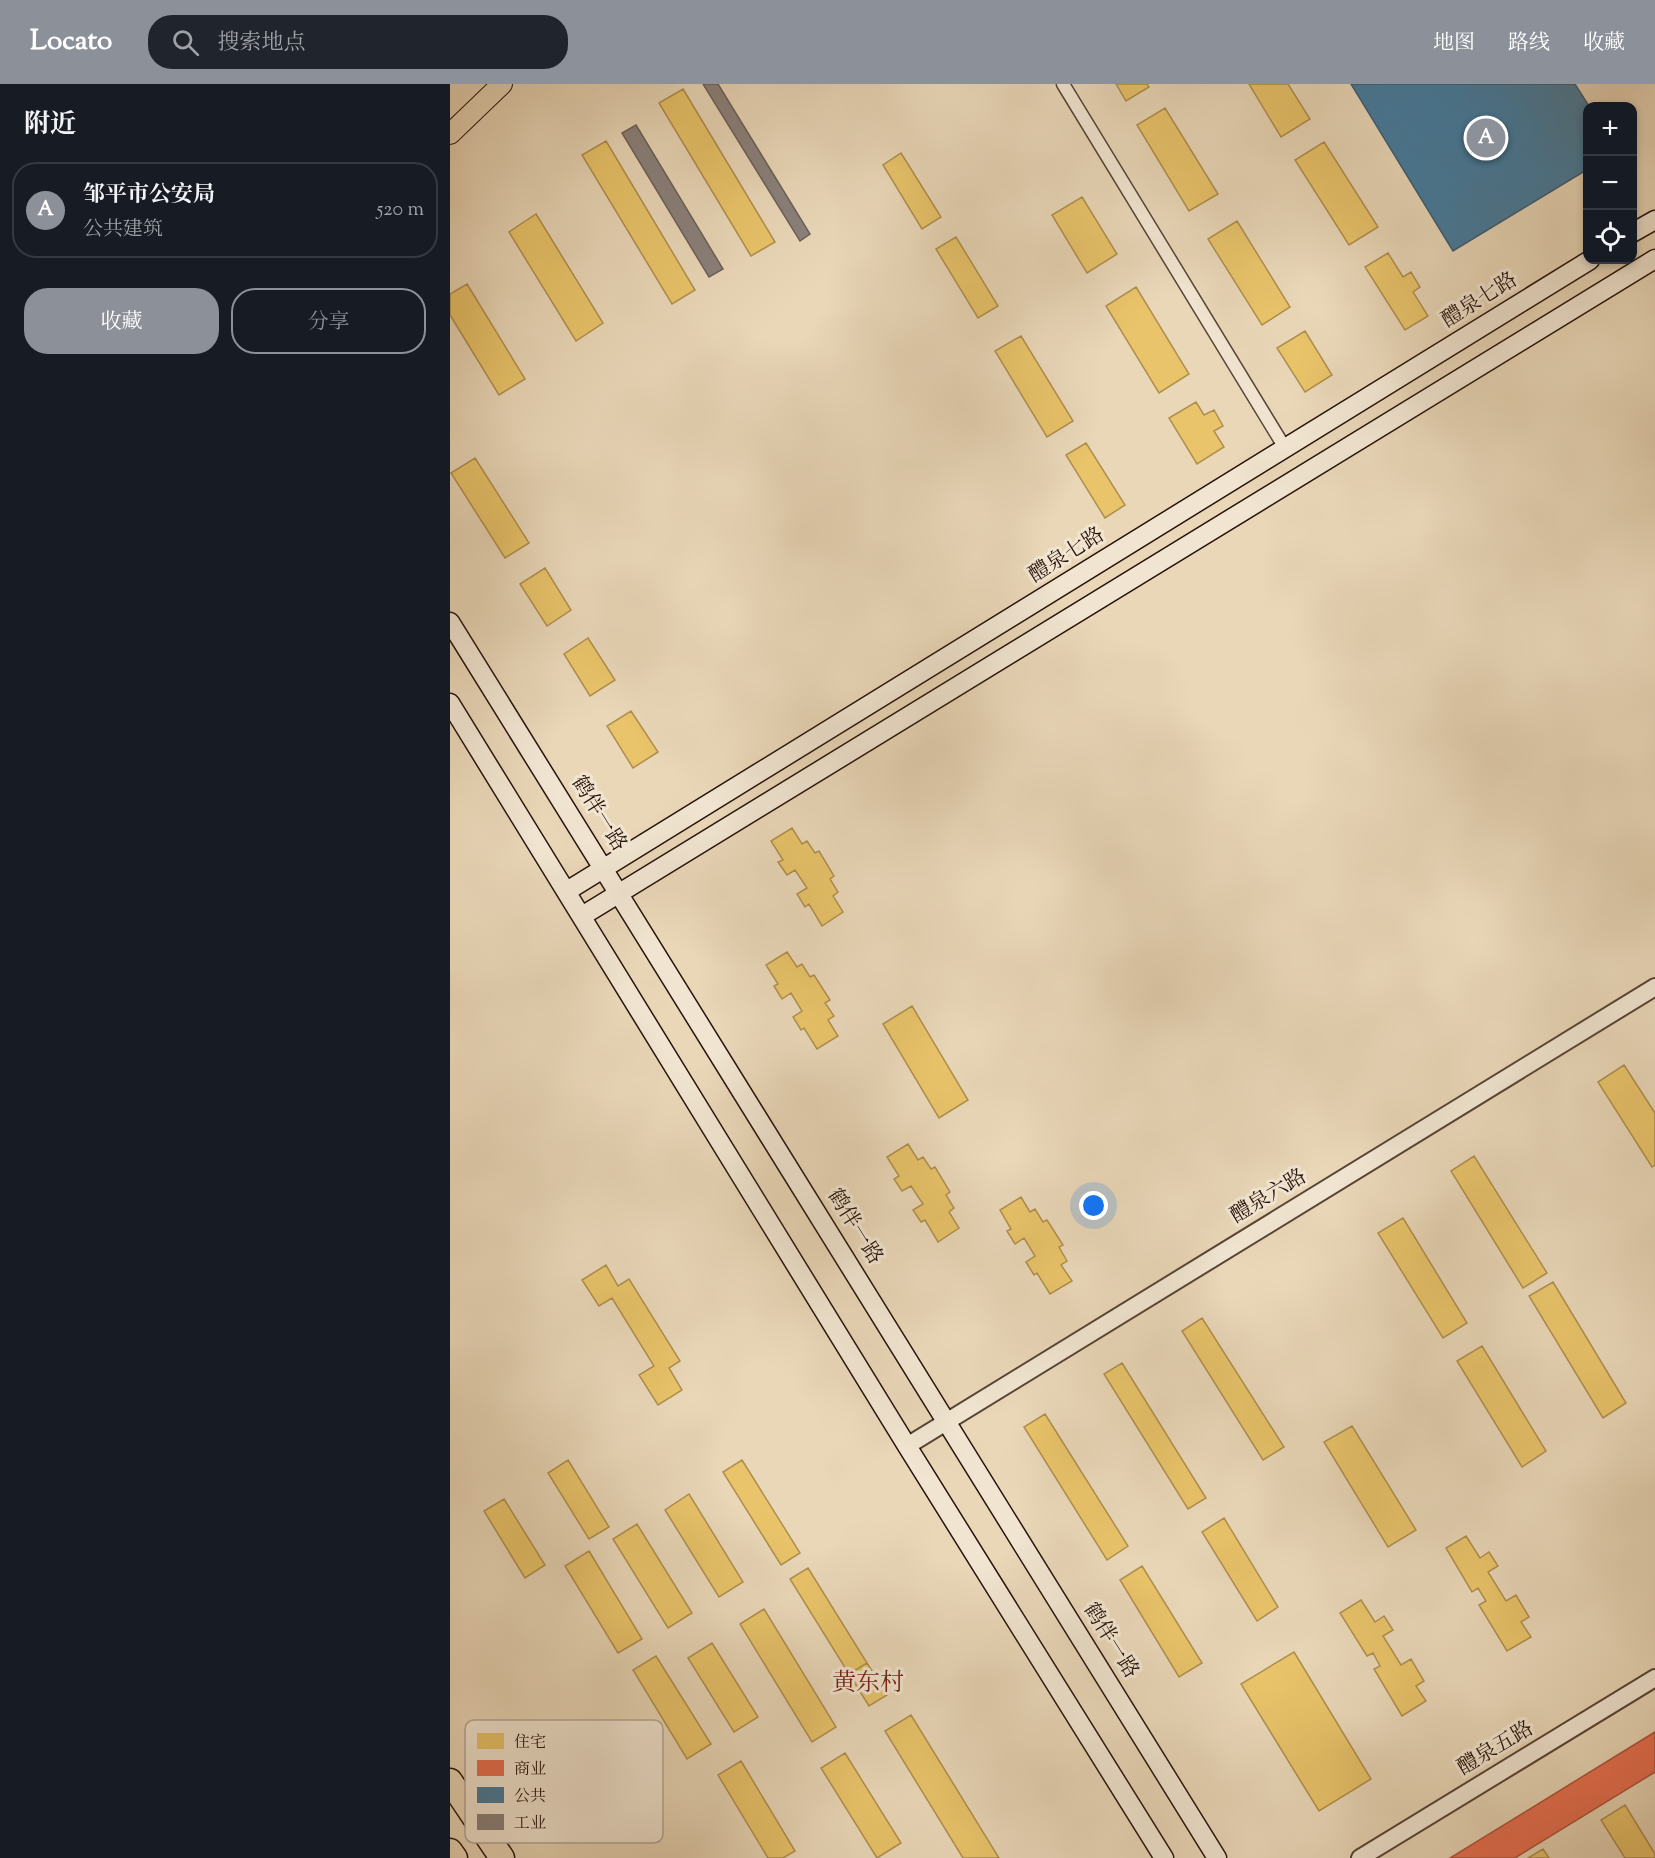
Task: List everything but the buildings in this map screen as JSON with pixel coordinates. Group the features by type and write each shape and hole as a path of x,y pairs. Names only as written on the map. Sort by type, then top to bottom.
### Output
{"highway":[{"path":"450,1781 465,1803"},
{"path":"492,1843 502,1858"},
{"path":"450,1851 455,1858"}],"main road":[{"path":"450,134 502,84"},
{"path":"1637,230 1655,220"},
{"path":"582,916 1655,259"},
{"name":"醴泉七路","path":"567,891 1584,264"},
{"name":"鹤伴一路","path":"450,622 948,1420 1217,1858"},
{"path":"450,703 907,1446 1164,1858"}],"street":[{"path":"1063,84 1285,448"},
{"name":"醴泉六路","path":"907,1446 1655,987"},
{"name":"醴泉五路","path":"1360,1858 1655,1678"}],"place":[{"name":"邹平市公安局","path":"1486,138"}],"district":[{"name":"黄东村","path":"868,1684"}]}
